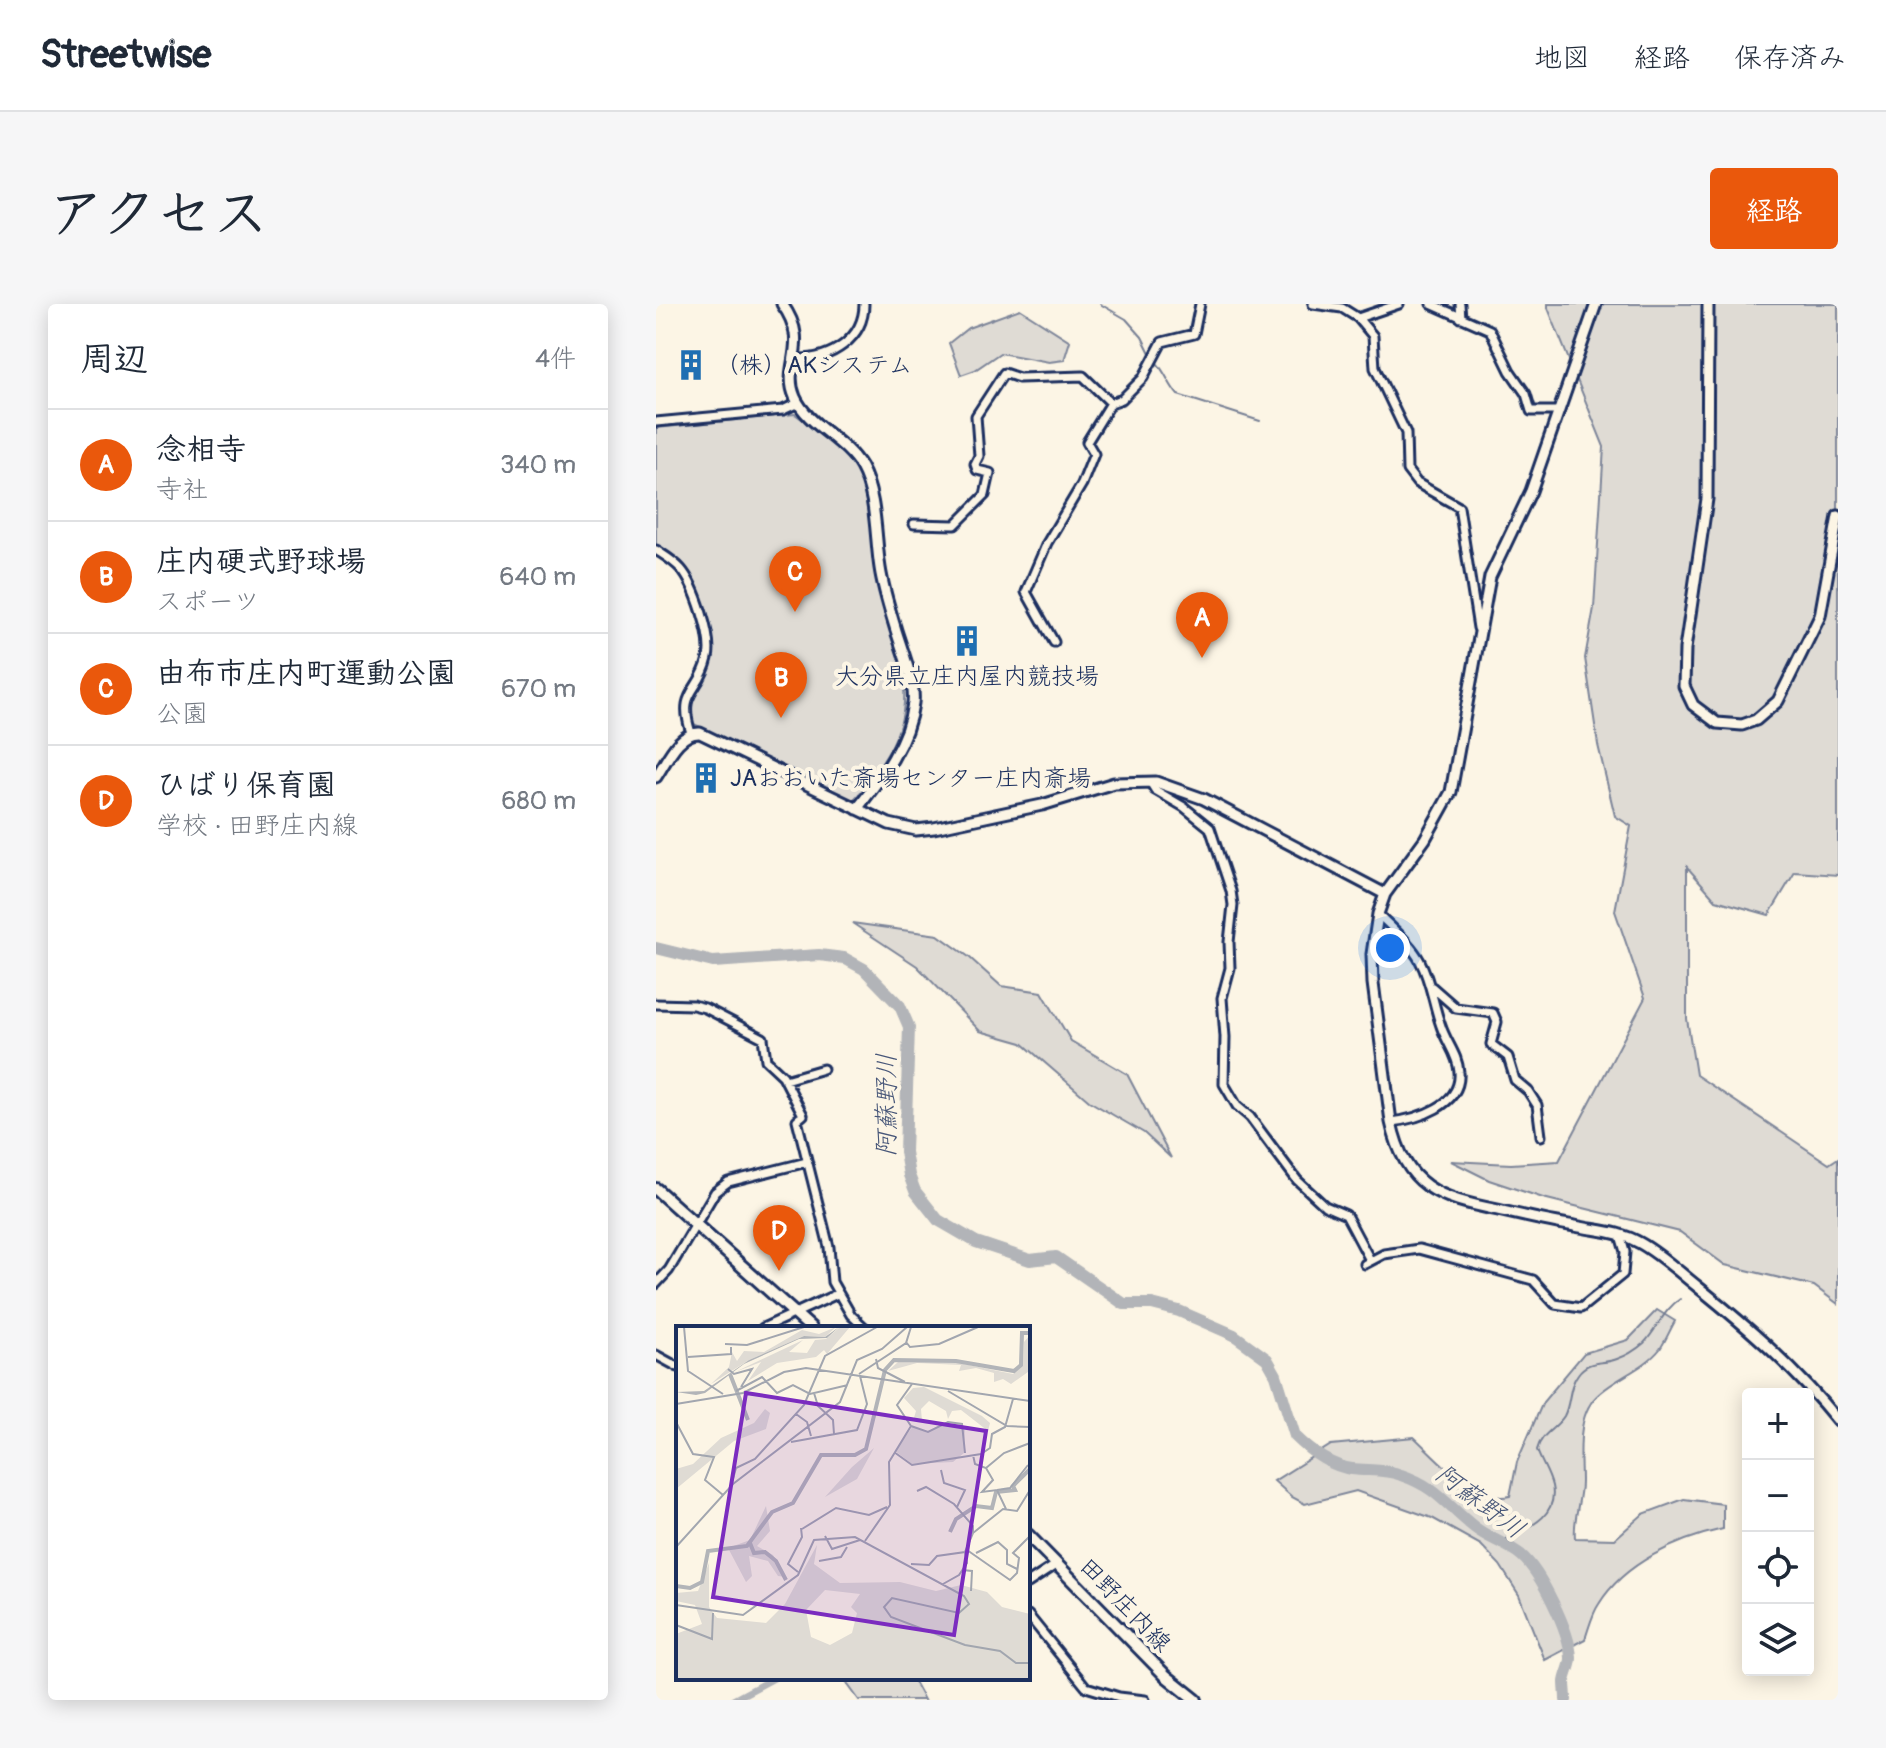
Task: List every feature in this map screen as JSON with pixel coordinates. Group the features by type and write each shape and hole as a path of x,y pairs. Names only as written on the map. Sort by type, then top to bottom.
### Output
{"main road":[{"path":"656,1189 809,1326"},
{"name":"田野庄内線","path":"1030,1537 1159,1669 1195,1700"}],"street":[{"path":"782,304 796,332 792,387 798,403 850,451 865,475 881,575 913,691 911,716 897,751 885,773 857,809"},
{"path":"799,359 825,356 846,343 860,325 864,304"},
{"path":"1054,642 1026,592 1047,543 1082,484 1094,454 1087,442 1111,403 1122,399 1143,378 1162,342 1194,334 1200,304"},
{"path":"1313,304 1342,306 1358,318 1373,336 1375,368 1406,433 1407,470 1417,483 1459,507 1479,632"},
{"path":"1358,318 1399,304"},
{"path":"1431,304 1490,330 1510,371 1526,394 1531,411 1559,411"},
{"path":"1460,304 1461,318"},
{"path":"1596,304 1531,491 1490,577 1451,792 1425,839 1385,894 1378,914 1372,954 1373,983 1391,1122 1396,1144 1408,1169 1422,1184 1440,1195 1461,1203 1578,1227 1608,1230 1639,1243 1674,1267 1785,1361 1838,1421"},
{"path":"1708,304 1707,499 1685,649 1684,686 1693,705 1717,723 1742,725 1756,720 1778,701 1820,616 1838,516"},
{"path":"914,524 955,525 985,495 990,473 977,470 975,464 979,456 976,416 1004,373 1019,378 1083,376 1111,403"},
{"path":"657,421 783,410 798,403"},
{"path":"656,550 684,573 709,634 707,664 686,701 685,712 691,733"},
{"path":"656,777 682,739 691,733 700,733 889,824 916,830 1042,805 1114,783 1150,782 1204,799 1385,894"},
{"path":"1150,782 1155,790 1184,807 1210,828 1231,891 1230,968 1222,998 1224,1084 1237,1106 1250,1117 1297,1180 1325,1206 1346,1215 1368,1262 1399,1250 1419,1249 1533,1280 1555,1304 1581,1308 1623,1274 1625,1252 1620,1235"},
{"path":"1378,914 1420,958 1441,1028 1460,1073 1457,1090 1437,1109 1391,1122"},
{"path":"1430,985 1456,1008 1493,1013 1497,1022 1491,1044 1508,1057 1515,1080 1528,1091 1537,1105 1541,1136"},
{"path":"656,1004 705,1008 763,1038 766,1060 785,1080 803,1115 797,1120 827,1238 829,1271 837,1294 863,1326"},
{"path":"785,1080 823,1069"},
{"path":"656,1284 669,1270 715,1192 728,1182 807,1162"},
{"path":"767,1326 837,1294"},
{"path":"656,1355 676,1366"},
{"path":"1030,1582 1057,1564"},
{"path":"1030,1617 1086,1687 1119,1697 1145,1700"}],"shaded area":[{"path":"1548,304 1838,304 1838,875 1795,872 1769,915 1716,900 1687,867 1687,1019 1696,1075 1829,1164 1838,1158 1838,1304 1814,1286 1725,1265 1680,1232 1543,1198 1489,1180 1451,1161 1511,1164 1559,1161 1645,998 1615,911 1631,826 1615,816 1598,745 1585,658 1594,608 1604,447"},
{"path":"1020,309 1070,341 1064,360 1049,362 1000,353 975,370 961,375 949,343 968,328"},
{"path":"795,414 839,447 859,471 870,508 876,573 901,668 903,712 896,736 869,782 853,800 848,801 692,723 690,705 713,655 712,635 700,598 685,567 656,546 656,428"},
{"path":"852,923 938,935 969,957 1001,986 1042,992 1071,1041 1127,1074 1171,1158 1144,1133 1089,1101 1022,1043 980,1031 917,966"},
{"path":"1657,1310 1675,1321 1660,1349 1647,1362 1600,1393 1586,1411 1581,1434 1581,1489 1575,1538 1615,1539 1643,1514 1684,1499 1723,1504 1723,1529 1671,1546 1637,1565 1610,1589 1599,1604 1585,1639 1545,1660 1519,1595 1500,1565 1481,1545 1432,1518 1356,1491 1305,1504 1274,1481 1331,1445 1414,1437 1471,1487 1497,1497 1510,1496 1517,1462 1543,1402 1584,1353 1628,1340"},
{"path":"844,1680 913,1680 924,1700 859,1700"}],"waterway":[{"path":"1100,304 1126,319 1142,337 1152,357"},
{"path":"1156,362 1178,395 1260,421"},
{"name":"阿蘇野川","path":"656,948 713,962 819,955 844,958 864,969 900,1006 909,1027 905,1152 915,1191 938,1220 976,1242 1030,1260 1056,1257 1124,1304 1152,1304 1179,1311 1234,1335 1267,1359 1276,1375 1295,1436 1307,1447 1344,1467 1395,1473 1424,1485 1474,1527 1529,1563 1553,1603 1566,1633 1571,1658 1565,1682 1566,1700"},
{"path":"1501,1542 1530,1527 1550,1506 1552,1486 1537,1450 1542,1439 1564,1416 1578,1374 1591,1364 1617,1359 1638,1348 1649,1338 1669,1308 1680,1299"},
{"path":"733,1700 770,1680"}],"place":[{"name":"（株）AKシステム","path":"691,365"},
{"name":"由布市庄内町運動公園","path":"795,612"},
{"name":"大分県立庄内屋内競技場","path":"967,641"},
{"name":"念相寺","path":"1202,658"},
{"name":"庄内硬式野球場","path":"781,718"},
{"name":"JAおおいた斎場センター庄内斎場","path":"706,778"},
{"name":"ひばり保育園","path":"779,1271"}]}
